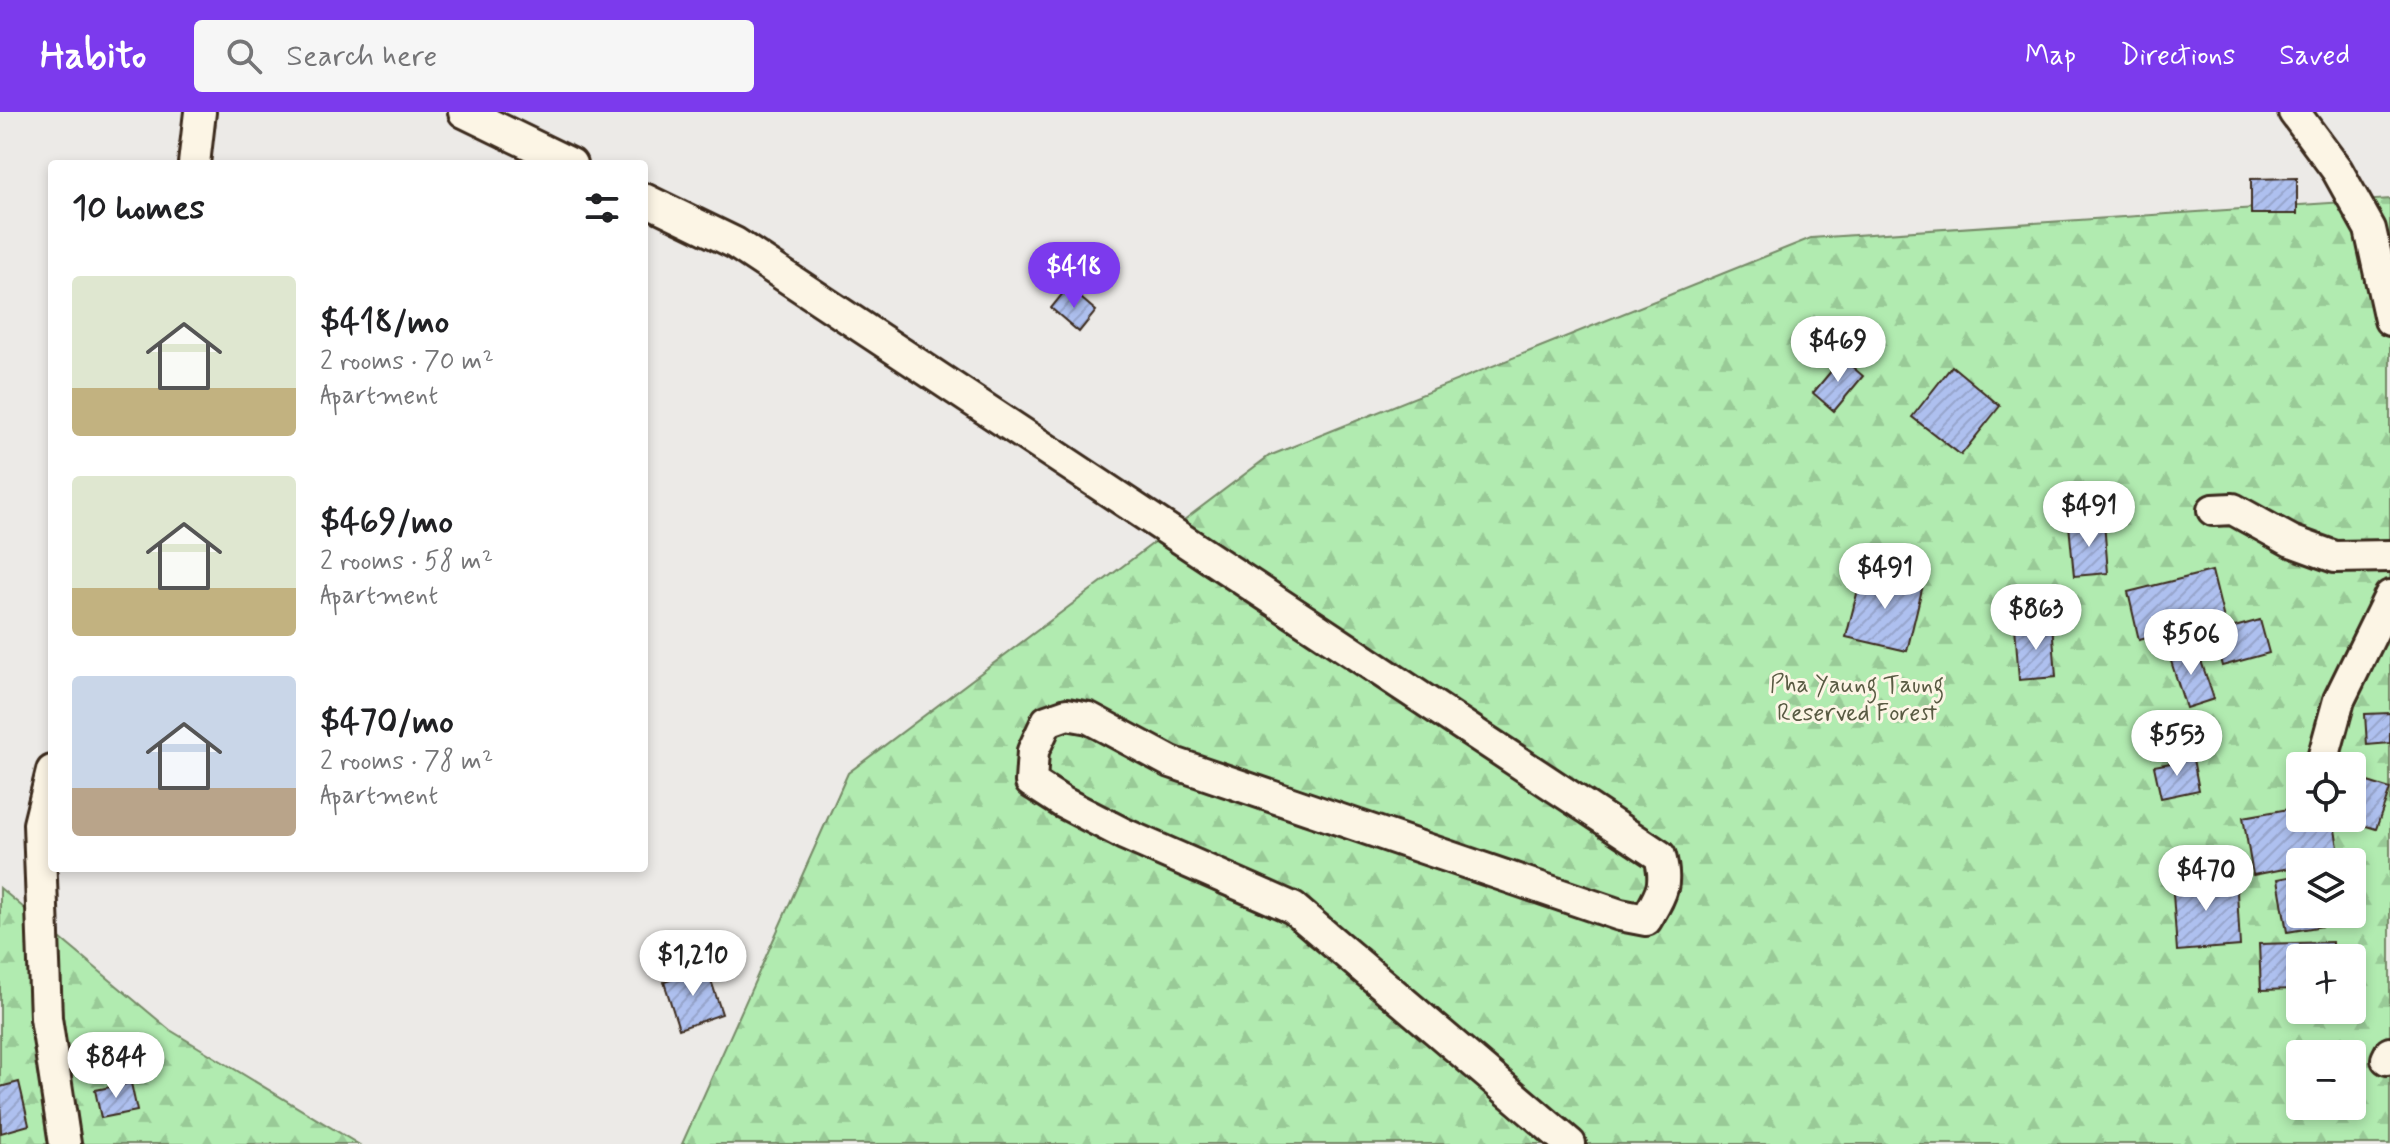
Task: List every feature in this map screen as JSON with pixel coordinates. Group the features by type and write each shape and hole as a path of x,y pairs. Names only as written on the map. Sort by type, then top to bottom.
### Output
{"street":[{"path":"194,160 200,112"},
{"path":"464,112 563,160"},
{"path":"2294,112 2337,170 2370,229 2390,320"},
{"path":"648,201 735,243 1660,856 1665,875 1660,896 1646,920 1605,910 1171,762 1089,718 1067,714 1047,721 1033,751 1031,782 1062,802 1124,834 1293,908 1570,1144"},
{"path":"2213,510 2233,509 2291,541 2335,557 2390,556"},
{"path":"2325,752 2339,700 2390,596"},
{"path":"48,787 39,824 46,1018 65,1144"}],"green space":[{"name":"Pha Yaung Taung Reserved Forest","path":"2390,199 2390,1144 682,1144 848,773 1269,456 1811,238"},
{"path":"0,888 170,1030 358,1144 0,1144"}],"building":[{"path":"2297,178 2297,214 2251,214 2251,179"},
{"path":"1068,287 1096,311 1079,332 1051,308"},
{"path":"1842,358 1863,376 1834,411 1813,393"},
{"path":"1952,366 2000,406 1961,455 1912,417"},
{"path":"2104,522 2108,573 2074,576 2069,525"},
{"path":"1863,570 1923,585 1907,651 1846,637"},
{"path":"2212,571 2224,619 2139,640 2128,592"},
{"path":"2260,620 2269,653 2222,666 2213,633"},
{"path":"2052,623 2056,677 2019,680 2015,626"},
{"path":"2196,646 2214,699 2186,708 2169,655"},
{"path":"2390,713 2390,743 2367,745 2365,714"},
{"path":"2193,759 2199,790 2161,798 2154,766"},
{"path":"2366,781 2390,789 2376,829 2366,826"},
{"path":"2286,809 2286,832 2335,832 2338,848 2286,848 2286,869 2253,875 2243,817"},
{"path":"2236,875 2240,946 2177,951 2172,879"},
{"path":"2286,878 2286,926 2278,879"},
{"path":"2286,928 2311,928 2287,932"},
{"path":"2332,942 2286,944 2286,989 2261,990 2259,944"},
{"path":"707,968 722,1014 679,1029 664,982"},
{"path":"19,1082 29,1125 1,1133 0,1087"},
{"path":"131,1083 137,1111 101,1118 95,1090"}]}
